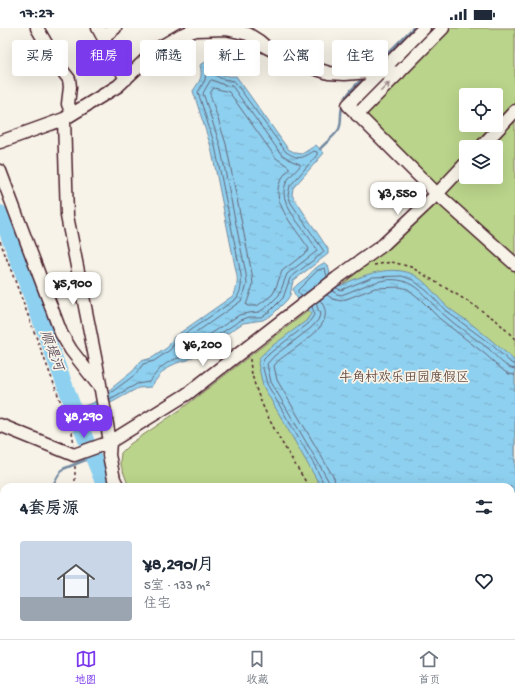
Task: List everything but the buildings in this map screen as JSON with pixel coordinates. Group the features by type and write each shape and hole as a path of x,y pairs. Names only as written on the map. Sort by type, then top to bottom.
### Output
{"street":[{"path":"37,28 61,69 69,78 67,216 101,388 106,444 113,483"},
{"path":"115,28 100,32 126,79"},
{"path":"388,64 424,28"},
{"path":"357,115 443,28"},
{"path":"0,142 68,116 118,86 157,49 181,35 196,30 226,29 248,34 292,60 332,73"},
{"path":"388,72 399,73"},
{"path":"376,76 348,106 437,194 515,264"},
{"path":"488,140 515,111"},
{"path":"0,425 74,456 106,444 187,394 337,278 383,245 437,194 459,170"},
{"path":"0,171 61,333 71,350 101,388"}],"path":[{"path":"0,241 72,432 74,456"},
{"path":"372,265 392,262 411,267 469,302 497,321 515,339"},
{"path":"249,346 254,382 265,410 307,483"},
{"path":"74,468 75,483"}],"green space":[{"name":"牛角村欢乐田园度假区","path":"451,28 515,28 515,483 128,483 120,463 121,453 130,444 180,410 388,249 445,194 365,116"}],"water":[{"path":"204,63 204,76 236,76 288,149 302,154 316,145 324,153 293,188 292,195 328,249 328,254 293,281 290,295 287,300 273,314 263,320 243,323 188,360 170,366 162,372 151,387 138,388 98,410 90,416 81,429 74,409 93,403 133,371 141,361 152,358 168,347 174,337 234,295 237,284 237,276 211,147 193,91 200,79 200,65"},
{"path":"324,263 328,265 331,279 340,286 358,278 378,272 398,271 407,272 416,276 425,283 449,308 469,322 515,361 515,483 319,483 263,386 258,363 260,357 268,349 306,321 311,314 298,299 293,289 316,268"}],"waterway":[{"path":"388,53 413,28"},
{"path":"320,149 339,129 343,104 349,92 361,80"},
{"name":"顺堤河","path":"0,213 103,483"},
{"path":"54,483 63,469 93,457"}]}
